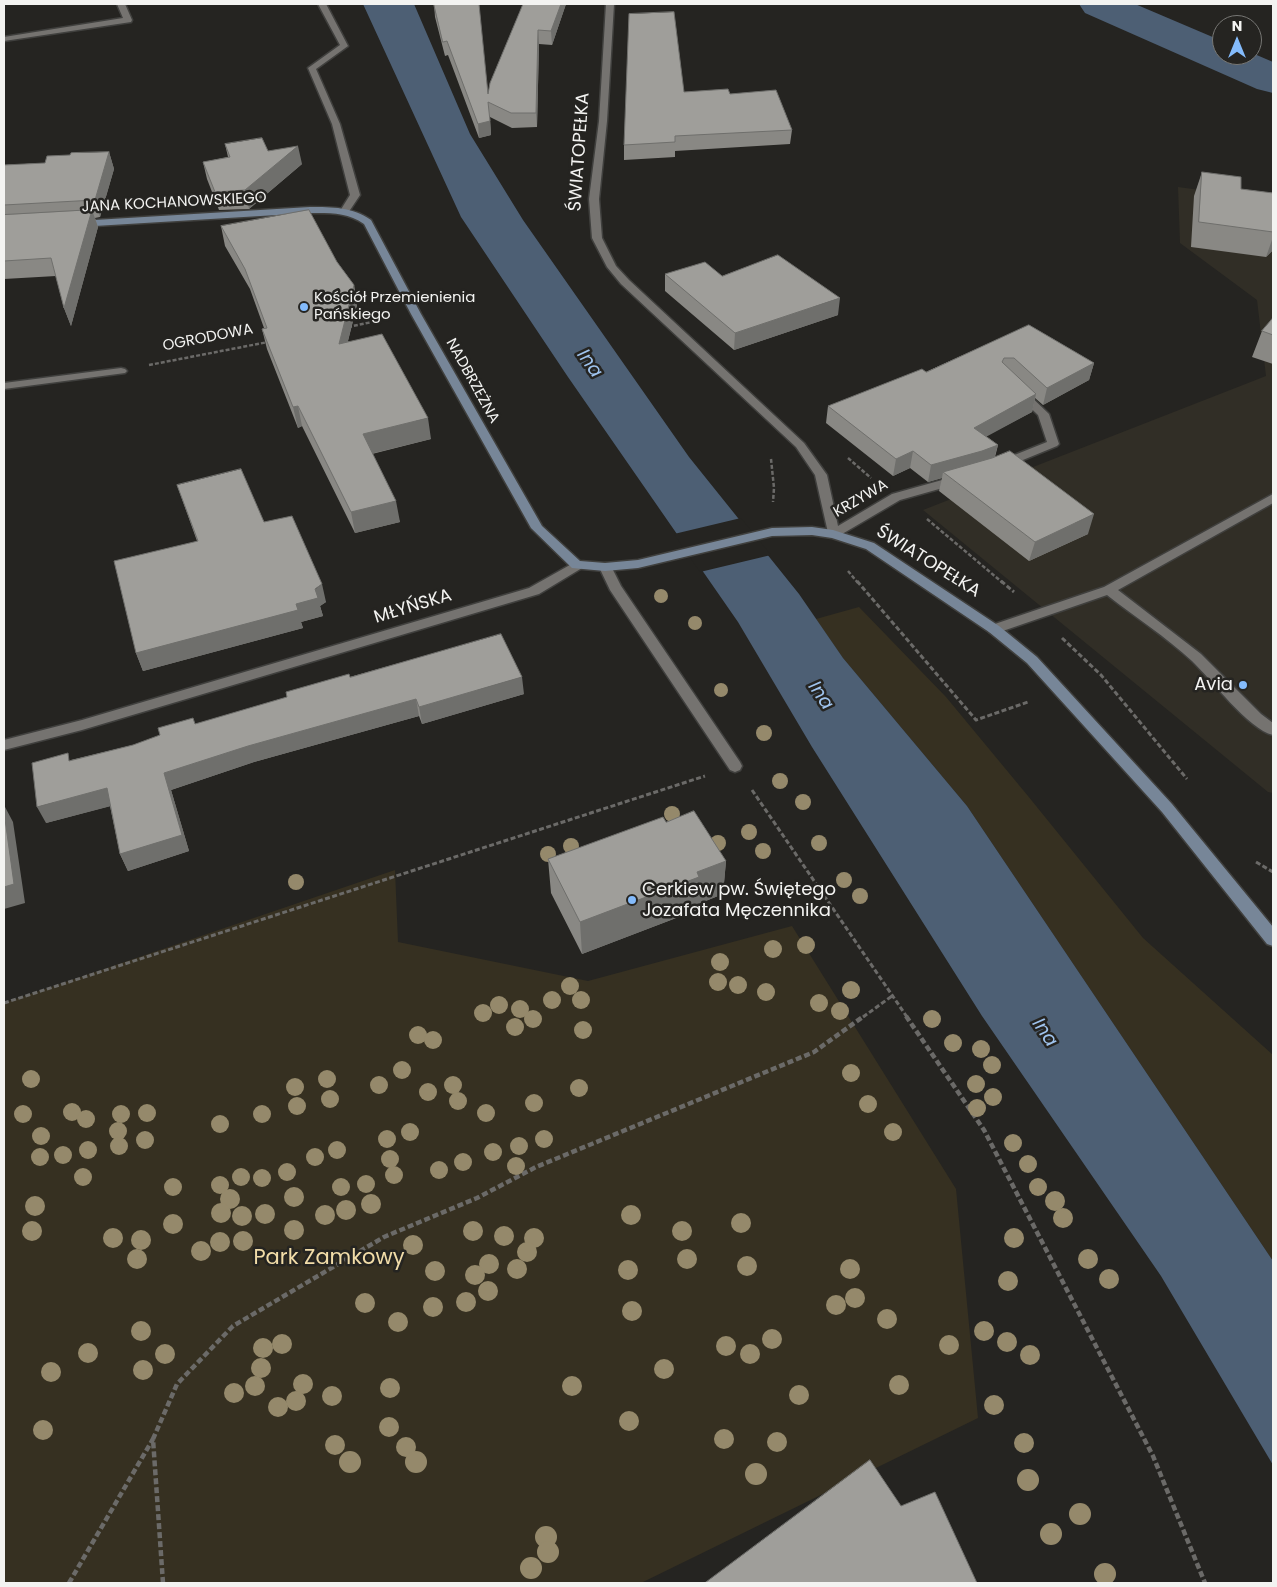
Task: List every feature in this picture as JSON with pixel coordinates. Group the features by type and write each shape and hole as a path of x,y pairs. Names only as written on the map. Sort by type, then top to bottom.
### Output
{"street":[{"path":"4,39 128,20 122,4"},
{"path":"322,4 344,46 312,68 336,124 354,195 345,211"},
{"name":"ŚWIATOPEŁKA","path":"610,4 603,121 594,199 597,238 612,267 625,282 800,445 820,474 833,534 870,546 994,629 1032,660 1062,690 1167,808 1271,934"},
{"name":"JANA KOCHANOWSKIEGO","path":"71,224 310,210 345,211"},
{"name":"NADBRZEŻNA","path":"345,211 361,216 368,222 416,314 537,528 577,565"},
{"path":"4,386 121,370"},
{"path":"992,469 1053,444 1044,414 1012,384"},
{"name":"KRZYWA","path":"833,534 896,497 974,475"},
{"path":"994,629 1109,590 1273,498"},
{"path":"577,565 605,567 638,564 772,532 812,531 833,534"},
{"name":"MŁYŃSKA","path":"4,745 91,722 534,590 577,565"},
{"path":"605,567 615,587 735,766"},
{"path":"1109,590 1196,656 1256,718 1273,730"}],"path":[{"path":"339,328 416,314"},
{"name":"OGRODOWA","path":"121,370 273,341"},
{"path":"847,457 896,497 914,508 987,568 1037,614 1101,675 1189,782"},
{"path":"847,570 976,720 1101,675"},
{"path":"4,1003 735,766 984,1130 1153,1456 1205,1583"},
{"path":"1251,856 1257,864 1273,872"},
{"path":"69,1583 153,1439 177,1384 233,1326 384,1237 477,1198 536,1167 814,1052 892,996"},
{"path":"153,1439 163,1583"}],"shaded area":[{"path":"1178,187 1273,200 1273,793 1268,792 923,510 1266,376 1257,300 1180,243"}],"green space":[{"path":"859,607 946,697 1143,938 1273,1055 1273,1261 967,806 843,658 816,619"},
{"name":"Park Zamkowy","path":"395,870 398,942 588,981 792,926 956,1189 978,1418 641,1583 4,1583 4,1003"}],"water":[{"name":"Ina","path":"363,4 414,4 470,134 523,220 689,457 799,594 843,658 967,806 1273,1261 1273,1465 1161,1276 982,1016 812,747 738,622 568,377 461,217"}],"pier":[{"path":"741,518 771,555 700,572 674,534"}],"building":[{"path":"434,4 479,4 488,94 490,83 523,4 561,4 551,31 538,30 536,113 511,113 488,102 490,121 478,124 447,41 443,42"},
{"path":"674,12 684,92 728,89 730,94 776,90 792,130 675,136 675,142 624,145 629,14"},
{"path":"262,138 268,151 298,146 245,190 215,192 203,162 230,157 225,144"},
{"path":"109,152 95,200 4,205 4,165 45,163 47,156 70,155 71,153"},
{"path":"1202,172 1241,177 1241,189 1273,193 1273,232 1199,222"},
{"path":"92,210 64,308 51,258 4,261 4,215"},
{"path":"309,210 337,262 354,285 339,344 382,334 428,418 363,434 396,501 351,512 298,406 293,407 262,329 267,328 245,269 221,226"},
{"path":"778,255 840,298 735,333 665,274 705,262 722,276"},
{"path":"1273,318 1273,335 1262,331"},
{"path":"1029,325 1094,363 1047,388 1014,358 1004,358 1002,362 1036,394 974,428 998,445 931,465 913,451 896,459 828,406 922,369 926,372"},
{"path":"1010,451 1094,514 1035,542 943,472"},
{"path":"241,469 264,522 292,516 322,584 315,589 318,598 296,604 298,610 136,653 114,561 198,541 177,485"},
{"path":"501,634 522,677 419,707 416,699 248,746 164,773 182,835 120,854 107,788 37,807 32,763 68,753 69,761 133,745 160,735 158,728 193,718 195,724 287,697 286,692 349,674 350,677"},
{"path":"694,811 726,861 697,872 699,877 580,922 548,859 663,817 666,822"},
{"path":"4,812 14,884 4,887"},
{"path":"870,1460 901,1506 935,1492 977,1583 705,1583"}],"waterway":[{"path":"1100,4 1273,79"}],"place":[{"name":"Kościół Przemienienia Pańskiego","path":"304,307"},
{"name":"Avia","path":"1243,685"},
{"name":"Cerkiew pw. Świętego Jozafata Męczennika","path":"632,900"}]}
